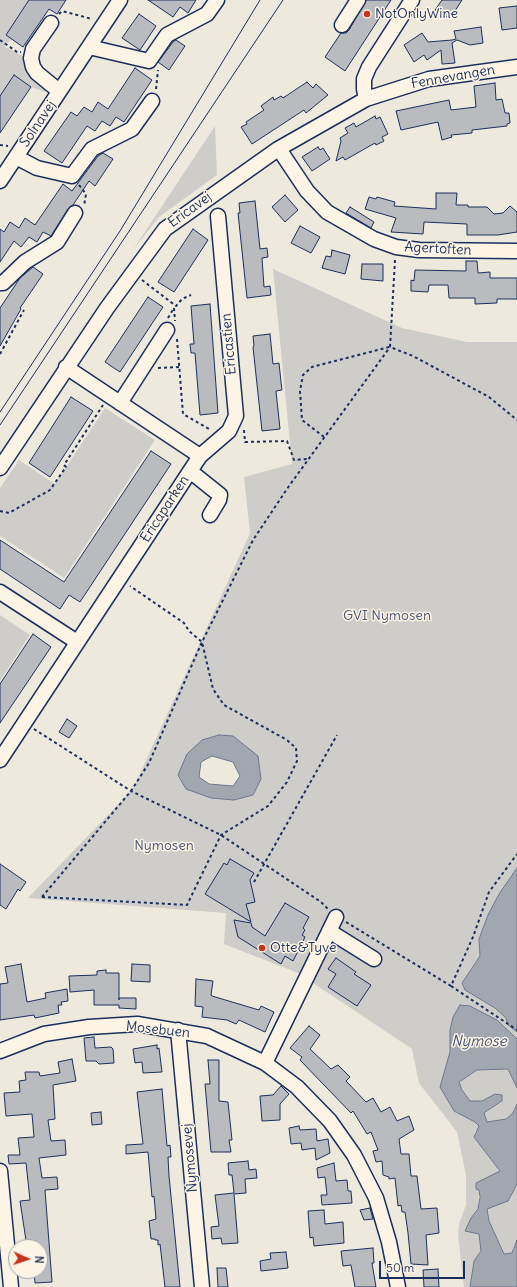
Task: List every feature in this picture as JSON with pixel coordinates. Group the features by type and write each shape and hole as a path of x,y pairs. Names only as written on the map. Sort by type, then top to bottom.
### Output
{"street":[{"name":"Solnavej","path":"0,181 120,0"},
{"path":"89,47 149,61 167,35 208,14 217,0"},
{"path":"342,25 358,0"},
{"path":"366,99 364,79 369,67 412,0"},
{"path":"32,54 33,49 52,23"},
{"name":"Solnavej","path":"32,54 33,67 37,73 59,91"},
{"name":"Fennevangen","path":"366,99 397,87 429,79 517,67"},
{"name":"Ericavej","path":"0,468 66,367 131,273 165,228 278,149 366,99"},
{"path":"72,176 92,148 132,128 152,101"},
{"name":"Agertoften","path":"278,149 307,191 327,212 374,240 396,247 442,252 517,251"},
{"name":"Solnavej","path":"16,156 37,168 72,176"},
{"path":"0,283 4,283 24,262 57,242 75,213"},
{"name":"Ericastien","path":"200,456 229,431 236,416 218,216"},
{"path":"114,399 143,368 173,330"},
{"path":"66,367 200,456"},
{"name":"Ericaparken","path":"0,760 200,456"},
{"path":"190,472 220,495 219,500 210,515"},
{"path":"0,592 77,642"},
{"path":"265,1063 336,916"},
{"path":"330,931 374,959"},
{"name":"Mosebuen","path":"0,1050 44,1034 89,1027 137,1024 206,1036 265,1063 302,1092 330,1121 354,1155 376,1198 390,1242 398,1287"},
{"name":"Nymosevej","path":"178,1030 202,1287"},
{"path":"0,1171 11,1287"}],"path":[{"path":"52,23 62,11 105,23"},
{"path":"0,40 17,52 32,54"},
{"path":"149,61 158,70 156,95 152,101"},
{"path":"72,176 86,194 84,205 75,213"},
{"path":"119,579 184,623 189,631 202,642 206,652 213,689 224,705 287,740 296,748 298,761 287,782 268,806 221,835 188,905 42,897 132,791 149,763 202,642 253,540 308,459 390,347 396,247"},
{"path":"131,273 176,306 182,299 191,295"},
{"path":"174,308 173,330 179,367 183,414 222,436"},
{"path":"0,354 24,310"},
{"path":"324,437 302,420 300,391 303,375 312,367 390,347 414,356 489,398 517,420"},
{"path":"143,368 179,367"},
{"path":"0,511 9,513 50,490 66,466 64,465 114,399"},
{"path":"244,429 245,442 287,441 294,460 308,459"},
{"path":"25,723 132,791 221,835 321,902 336,916 451,986 517,1030"},
{"path":"254,882 265,865 337,734"},
{"path":"451,986 473,937 489,892 517,854"}],"green space":[{"path":"0,0 29,0 6,35 12,39 4,46 24,57 47,88 45,92 31,87 14,75 0,96"},
{"path":"215,126 217,175 159,217 133,250"},
{"path":"273,269 402,328 467,342 517,342 517,868 499,894 479,939 480,956 462,983 465,990 495,1008 506,1018 508,1025 517,1032 517,1039 497,1020 453,1017 450,1030 450,1052 447,1068 454,1111 480,1126 475,1132 474,1137 500,1171 479,1190 478,1209 471,1218 466,1231 480,1234 481,1251 474,1261 470,1287 464,1287 458,1235 459,1224 466,1205 466,1175 457,1132 419,1083 412,1049 298,973 224,944 226,913 28,898 133,789 250,533 244,477 292,464","holes":["233,736 244,745 261,779 253,795 234,800 211,798 187,789 178,775"]},
{"path":"105,408 155,440 64,578 0,536 0,488 19,460 55,484"},
{"path":"0,615 30,635 0,681"},
{"path":"508,1069 517,1088 517,1104 513,1113 505,1119 487,1122 484,1114 502,1102 495,1094 482,1101 470,1101 462,1090 459,1082 477,1070"},
{"path":"517,1184 517,1240 512,1253 504,1254 489,1221 487,1209"}],"water":[{"path":"219,735 233,736 258,756 261,779 253,795 234,800 211,798 186,789 178,775 187,754 202,740","holes":["212,756 233,762 240,776 233,786 209,784 199,777 201,762"]},
{"name":"Nymose","path":"517,868 517,1032 508,1025 506,1018 495,1008 465,990 462,983 480,956 479,939 488,915 499,894"},
{"name":"Nymose","path":"460,1005 470,1006 497,1020 517,1039 517,1088 508,1069 477,1070 459,1082 462,1090 470,1101 482,1101 495,1094 502,1095 502,1101 484,1113 487,1122 506,1119 513,1113 517,1104 517,1184 508,1201 487,1209 489,1221 504,1254 512,1253 517,1240 517,1287 470,1287 474,1261 481,1251 479,1234 465,1231 471,1218 478,1209 480,1197 479,1190 476,1189 476,1183 500,1171 474,1137 479,1126 475,1122 454,1111 440,1087 450,1052 450,1030 453,1017"}],"building":[{"path":"29,0 66,0 57,14 49,9 23,47 6,35"},
{"path":"148,0 196,0 188,13 180,7 173,17"},
{"path":"366,0 391,0 345,71 325,57 341,33 346,33 349,30"},
{"path":"442,0 462,0 451,17 447,17 435,10"},
{"path":"517,6 517,28 502,30 499,8"},
{"path":"139,14 156,26 140,50 122,38"},
{"path":"481,27 483,43 470,45 457,40 452,43 455,63 442,64 441,50 427,60 424,55 414,62 404,45 422,33 428,42 452,40 456,39 454,31"},
{"path":"176,40 185,46 169,70 158,62"},
{"path":"135,68 152,80 124,122 116,117 110,126 102,121 95,131 87,126 62,163 44,151 71,112 77,116 84,107 92,112 98,102 108,109"},
{"path":"14,75 31,87 0,133 0,96"},
{"path":"307,82 313,88 316,84 328,95 306,113 304,110 252,144 241,127 264,110 261,106 273,97 274,100 281,96 283,98"},
{"path":"495,83 496,100 502,99 505,113 509,113 510,123 507,124 507,126 472,130 472,133 451,135 452,137 442,140 438,122 401,130 396,111 449,100 451,110 476,107 474,86"},
{"path":"375,116 376,119 380,117 388,134 382,137 384,141 376,145 375,143 345,160 343,157 336,161 341,141 340,138 348,133 345,128 354,123 356,127"},
{"path":"318,147 320,150 323,148 330,159 312,171 302,157"},
{"path":"103,153 113,159 95,186 89,181 73,205 68,209 51,236 43,232 37,242 29,237 21,247 14,241 0,262 0,229 4,232 10,222 19,228 25,218 35,225 63,184 72,191 98,156"},
{"path":"436,193 457,193 456,205 468,205 468,207 487,207 494,214 503,213 510,206 517,212 517,232 498,235 467,235 467,224 424,222 423,234 391,232 396,218 365,209 369,197 376,199 377,197 395,202 394,206 436,209"},
{"path":"285,195 298,210 285,222 272,207"},
{"path":"255,201 260,249 267,248 268,257 262,258 264,287 270,286 271,295 247,298 238,213 240,213 239,203"},
{"path":"350,207 374,222 371,228 346,213"},
{"path":"300,226 320,237 311,253 291,243"},
{"path":"193,229 208,240 174,292 158,282"},
{"path":"332,250 350,255 345,274 322,268 326,256 331,257"},
{"path":"466,261 477,261 478,273 490,272 490,278 517,278 517,299 497,299 497,303 475,304 475,298 449,298 448,285 429,285 428,292 411,291 411,280 414,281 415,270 466,271"},
{"path":"362,264 383,264 383,281 361,279"},
{"path":"33,267 43,274 20,308 21,309 0,346 0,308 20,278"},
{"path":"148,297 163,307 120,372 105,362"},
{"path":"210,304 218,413 200,415 195,353 191,353 190,344 194,344 191,306"},
{"path":"270,334 273,364 279,363 282,390 276,391 280,429 262,431 253,336"},
{"path":"71,397 93,411 50,477 29,463"},
{"path":"151,451 171,464 80,602 69,595 60,609 0,569 0,540 64,582"},
{"path":"33,634 51,647 0,723 0,684"},
{"path":"67,719 77,726 69,738 59,732"},
{"path":"230,859 254,873 250,880 255,902 246,904 251,922 205,894 224,863 227,865"},
{"path":"0,864 26,882 20,891 18,889 6,909 0,905"},
{"path":"285,903 309,917 303,928 305,930 302,935 305,937 293,961 285,956 281,964 238,937 234,920 251,923 252,927 265,936"},
{"path":"336,958 356,972 354,974 371,985 357,1006 328,987 336,974 328,969"},
{"path":"21,964 27,1002 46,998 45,993 67,989 68,1001 61,1002 62,1005 58,1005 59,1013 35,1018 34,1015 0,1020 0,984 8,983 5,967"},
{"path":"132,964 150,965 150,982 131,981"},
{"path":"106,970 106,973 119,973 119,998 136,998 136,1009 119,1008 119,1005 94,1005 94,990 70,992 69,976 97,975 97,971"},
{"path":"196,979 213,981 212,996 259,1010 261,1006 274,1012 265,1032 239,1020 236,1024 227,1020 202,1017 203,1007 195,1006"},
{"path":"309,1026 320,1035 310,1049 331,1069 338,1065 350,1077 346,1081 366,1102 373,1098 381,1112 390,1107 397,1121 409,1116 414,1130 399,1139 401,1154 409,1154 411,1176 417,1176 421,1209 437,1208 439,1233 426,1235 428,1265 411,1264 405,1212 402,1212 401,1205 398,1206 395,1178 389,1179 389,1177 383,1175 382,1161 376,1162 373,1151 378,1150 371,1132 367,1134 353,1111 351,1113 300,1060 302,1057 290,1048"},
{"path":"94,1037 95,1048 111,1047 113,1049 114,1063 99,1064 96,1061 86,1061 84,1038"},
{"path":"157,1045 157,1049 159,1048 162,1072 143,1073 142,1062 135,1063 133,1049"},
{"path":"72,1059 76,1081 53,1085 55,1119 48,1120 51,1141 65,1140 66,1155 39,1158 42,1178 57,1177 58,1189 45,1190 52,1282 35,1283 35,1279 48,1279 48,1239 26,1239 20,1201 30,1200 26,1163 9,1164 8,1155 20,1155 18,1138 34,1137 32,1114 6,1116 4,1093 20,1092 19,1081 26,1080 25,1072 39,1072 40,1076 60,1073 58,1062"},
{"path":"208,1060 219,1060 219,1101 228,1102 232,1140 229,1140 231,1152 211,1152 205,1084 210,1084"},
{"path":"281,1086 289,1094 280,1104 280,1120 262,1121 260,1096 273,1095"},
{"path":"162,1089 167,1146 170,1145 171,1157 168,1157 169,1176 180,1287 165,1287 160,1244 158,1245 158,1240 151,1239 149,1221 156,1219 154,1196 152,1197 148,1152 126,1154 126,1145 143,1144 137,1092"},
{"path":"101,1112 102,1124 92,1125 91,1113"},
{"path":"299,1126 300,1130 316,1129 317,1141 328,1139 330,1153 316,1160 315,1148 302,1150 301,1143 291,1144 289,1128"},
{"path":"248,1161 249,1170 256,1169 257,1178 245,1179 246,1193 234,1194 238,1243 222,1244 221,1238 212,1239 211,1227 219,1226 215,1195 234,1193 232,1175 229,1175 228,1163"},
{"path":"334,1163 336,1181 347,1180 348,1191 351,1191 352,1203 322,1205 321,1195 327,1195 325,1177 318,1178 317,1168"},
{"path":"370,1208 373,1219 364,1220 360,1210"},
{"path":"324,1210 325,1224 343,1222 344,1243 314,1246 313,1237 310,1238 308,1211"},
{"path":"373,1248 374,1263 372,1263 376,1287 355,1287 351,1265 343,1266 341,1251"},
{"path":"286,1252 288,1268 261,1271 260,1261 271,1259 270,1253"},
{"path":"217,1268 226,1268 228,1287 218,1287"},
{"path":"438,1269 439,1287 424,1287 423,1270"}],"tram line":[{"path":"0,412 120,231 260,0"},
{"path":"0,425 283,0"}],"place":[{"name":"NotOnlyWine","path":"367,14"},
{"name":"Otte&Tyve","path":"262,948"}],"park label":[{"name":"GVI Nymosen","path":"387,616"},
{"name":"Nymosen","path":"164,846"}]}
